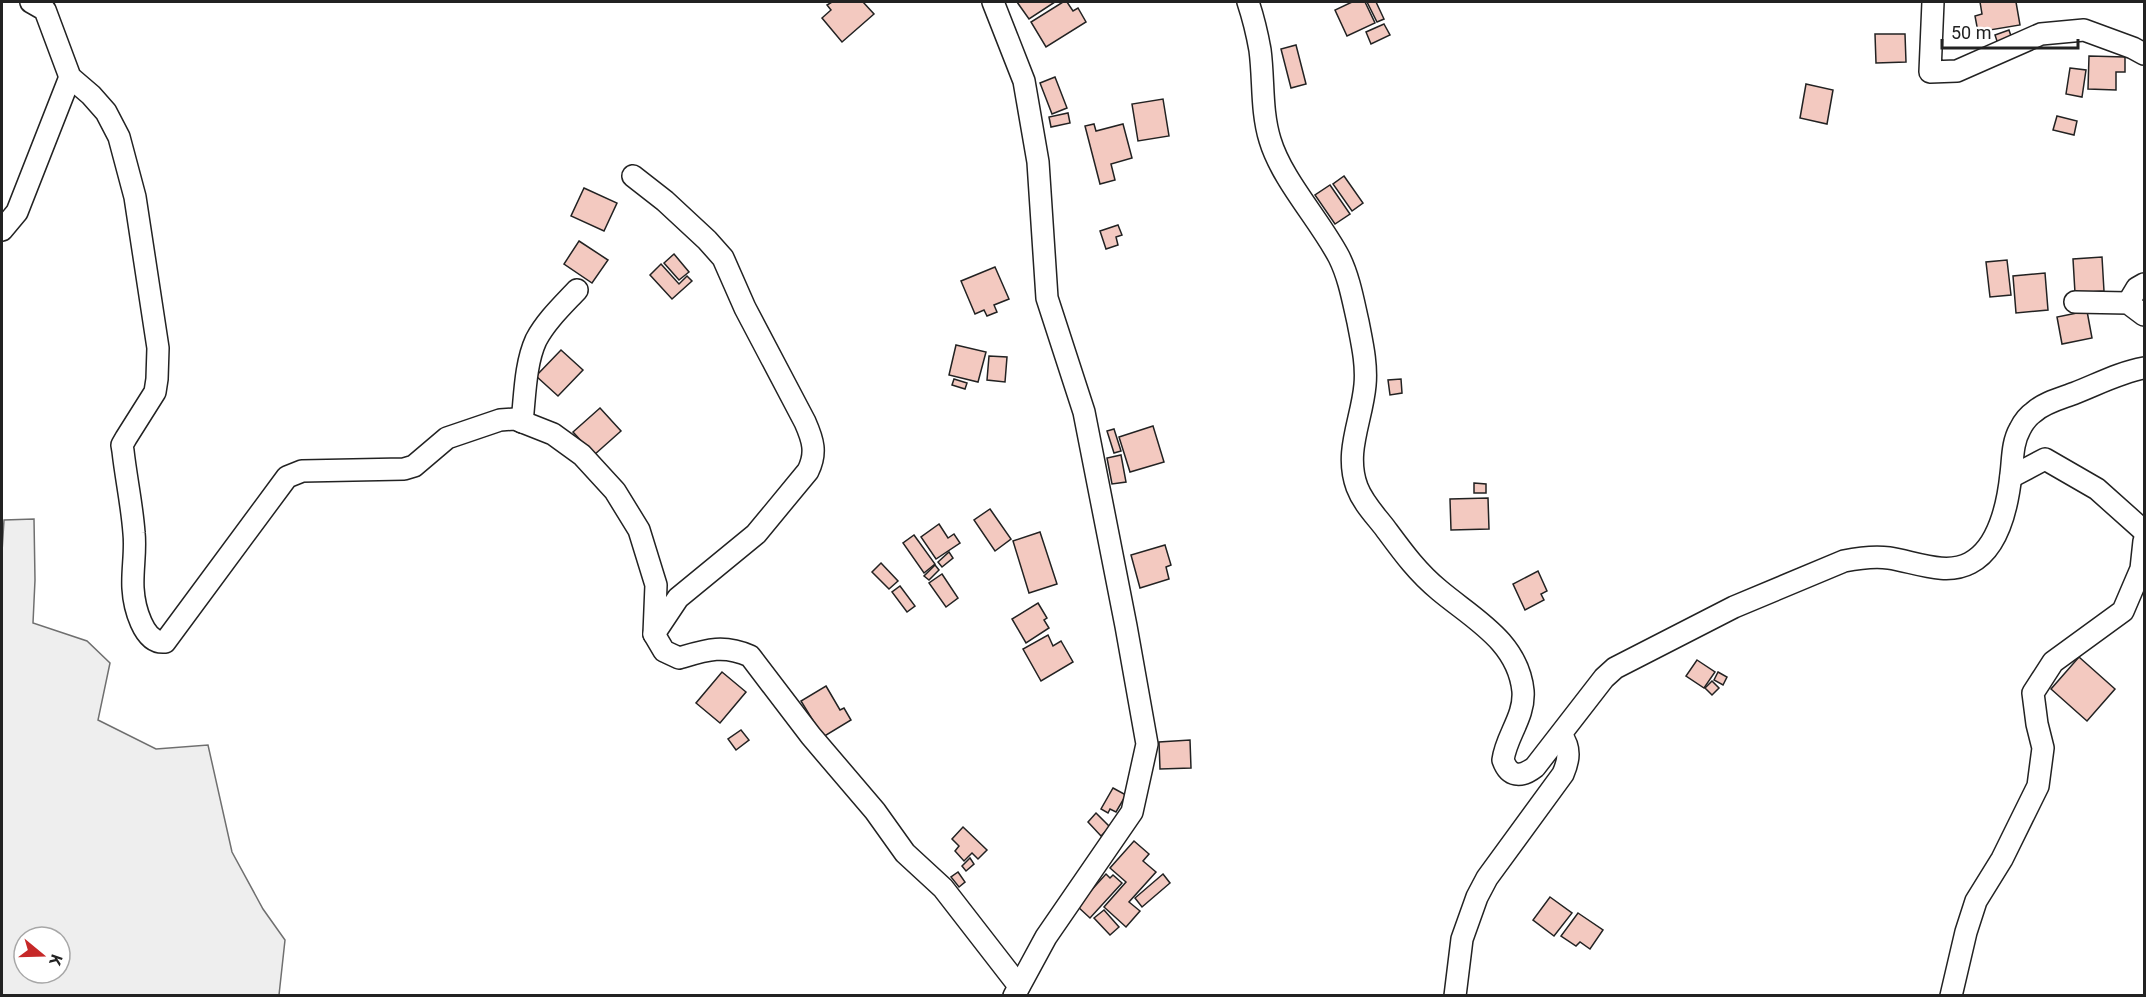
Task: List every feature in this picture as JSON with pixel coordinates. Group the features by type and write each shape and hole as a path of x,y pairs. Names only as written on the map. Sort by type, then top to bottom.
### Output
{"street":[{"path":"31,2 45,10 70,77 106,112 118,137 135,197 158,348 155,392 122,445 135,534 133,589 138,612 152,640 158,643 165,642 287,477 303,471 404,469 414,466 447,438 500,420 515,420 554,434 582,455 615,491 639,530 656,585 654,634 664,651 679,658 710,649 735,649 750,656 811,736 875,811 905,853 943,888 1016,991 1046,937 1132,812 1147,744 1084,412 1047,298 1038,162 1024,81 993,2"},
{"path":"1248,2 1260,51 1265,119 1270,140 1279,162 1338,256 1347,277 1354,305 1366,375 1352,458 1357,488 1364,502 1417,570 1490,630 1503,643 1513,660 1520,676 1523,699 1518,721 1504,750 1503,760 1511,772 1527,774 1535,767 1597,686 1615,668 1734,607 1844,561 1874,557 1944,569 1971,563 1984,553 2001,520 2011,477 2014,445 2019,431 2033,412 2042,406 2116,376 2145,368"},
{"path":"1934,2 1930,72 1958,70 2042,34 2084,30 2145,54"},
{"path":"2,230 17,212 70,77"},
{"path":"633,176 665,201 723,258 745,308 805,422 813,440 814,450 814,459 808,471 756,534 678,598 654,634"},
{"path":"2075,302 2136,309 2137,288 2145,284"},
{"path":"522,422 530,356 537,339 549,320 577,290"},
{"path":"2011,477 2045,459 2097,489 2145,531"},
{"path":"1951,996 1976,901 2002,859 2038,786 2043,748 2033,693 2053,662 2123,610 2141,568 2145,541"},
{"path":"1455,996 1458,962 1468,917 1487,878 1563,774 1567,765 1568,750 1567,743 1561,735"}],"shaded area":[{"path":"34,519 33,623 87,641 110,663 98,720 156,749 208,745 232,852 263,909 285,940 279,995 2,995 2,552 4,520"}],"building":[{"path":"832,2 863,2 874,14 842,42 822,18 831,10 827,5"},
{"path":"1017,2 1055,2 1029,19"},
{"path":"1063,2 1067,2 1073,11 1078,8 1086,22 1046,47 1031,22"},
{"path":"1352,2 1365,2 1375,23 1347,36 1335,10"},
{"path":"1367,2 1376,2 1384,19 1377,22"},
{"path":"1980,2 2016,2 2020,25 1978,32 1975,16 1982,14"},
{"path":"1384,24 1390,35 1371,44 1366,32"},
{"path":"2009,30 2012,39 1998,44 1995,35"},
{"path":"1875,34 1905,34 1906,62 1876,63"},
{"path":"1296,45 1306,84 1291,88 1281,49"},
{"path":"2089,56 2125,57 2125,72 2116,72 2116,90 2088,89"},
{"path":"2070,68 2086,70 2082,97 2066,94"},
{"path":"1055,77 1067,108 1052,114 1040,83"},
{"path":"1806,84 1833,90 1827,124 1800,118"},
{"path":"1163,99 1169,136 1138,141 1132,104"},
{"path":"1068,113 1070,123 1051,127 1049,117"},
{"path":"2057,116 2077,121 2074,135 2053,130"},
{"path":"1094,124 1096,131 1123,124 1132,158 1111,164 1115,180 1100,184 1085,126"},
{"path":"1344,176 1363,203 1352,211 1333,184"},
{"path":"1330,185 1350,214 1335,224 1315,195"},
{"path":"584,188 617,203 604,231 571,216"},
{"path":"1118,225 1122,235 1116,237 1118,245 1106,249 1100,231"},
{"path":"579,241 608,260 592,283 564,264"},
{"path":"674,254 689,272 679,280 664,263"},
{"path":"2102,257 2104,291 2075,293 2073,259"},
{"path":"2007,260 2011,295 1990,297 1986,262"},
{"path":"661,264 679,284 687,276 692,281 672,299 650,275"},
{"path":"995,267 1009,299 994,305 997,312 987,316 984,310 975,314 961,281"},
{"path":"2045,273 2048,310 2016,313 2013,276"},
{"path":"2087,311 2092,338 2062,344 2057,317"},
{"path":"956,345 986,352 978,382 949,375"},
{"path":"561,350 583,370 558,396 536,376"},
{"path":"989,356 1007,357 1005,382 987,380"},
{"path":"954,379 967,383 965,389 952,385"},
{"path":"1401,379 1402,393 1390,395 1388,380"},
{"path":"600,408 621,431 594,455 573,432"},
{"path":"1153,426 1164,462 1130,472 1119,437"},
{"path":"1114,429 1121,451 1114,453 1107,431"},
{"path":"1121,455 1126,482 1112,484 1107,458"},
{"path":"1474,483 1486,484 1486,493 1474,493"},
{"path":"1488,498 1489,529 1451,530 1450,499"},
{"path":"990,509 1011,539 995,551 974,520"},
{"path":"939,524 948,538 954,534 960,543 936,559 921,537"},
{"path":"1040,532 1057,584 1029,593 1013,541"},
{"path":"914,535 935,564 924,573 903,543"},
{"path":"1165,545 1171,565 1166,567 1169,579 1140,588 1131,555"},
{"path":"949,552 953,558 942,567 938,562"},
{"path":"881,563 898,581 889,589 872,572"},
{"path":"935,565 939,570 929,580 924,576"},
{"path":"1538,571 1547,591 1541,594 1544,600 1525,610 1513,584"},
{"path":"942,574 958,598 946,607 929,583"},
{"path":"900,586 915,606 907,612 892,592"},
{"path":"1038,603 1047,618 1044,620 1049,628 1026,643 1012,619"},
{"path":"1048,635 1053,646 1061,641 1073,662 1041,681 1023,649"},
{"path":"2079,657 2115,689 2087,721 2051,689"},
{"path":"1697,660 1715,672 1704,688 1686,676"},
{"path":"722,672 746,692 720,723 696,703"},
{"path":"1718,672 1727,677 1723,685 1714,680"},
{"path":"1712,681 1719,688 1712,695 1705,688"},
{"path":"826,686 840,710 844,708 851,720 823,737 801,701"},
{"path":"741,730 749,740 736,750 728,739"},
{"path":"1190,740 1191,768 1160,769 1159,742"},
{"path":"1113,788 1126,795 1116,812 1110,809 1108,813 1101,809"},
{"path":"1096,813 1110,827 1101,836 1088,822"},
{"path":"963,827 987,850 978,859 972,853 964,861 955,851 959,846 952,839"},
{"path":"1134,841 1149,854 1143,861 1156,872 1129,902 1140,911 1126,927 1104,907 1126,882 1110,868"},
{"path":"970,858 974,864 966,871 962,866"},
{"path":"958,872 965,882 959,887 951,877"},
{"path":"1106,874 1110,878 1113,875 1122,883 1090,918 1077,906"},
{"path":"1163,874 1170,883 1142,907 1135,898"},
{"path":"1550,897 1572,913 1554,936 1533,920"},
{"path":"1104,910 1119,927 1110,935 1094,918"},
{"path":"1578,913 1603,930 1590,949 1580,942 1576,946 1561,936"}]}
